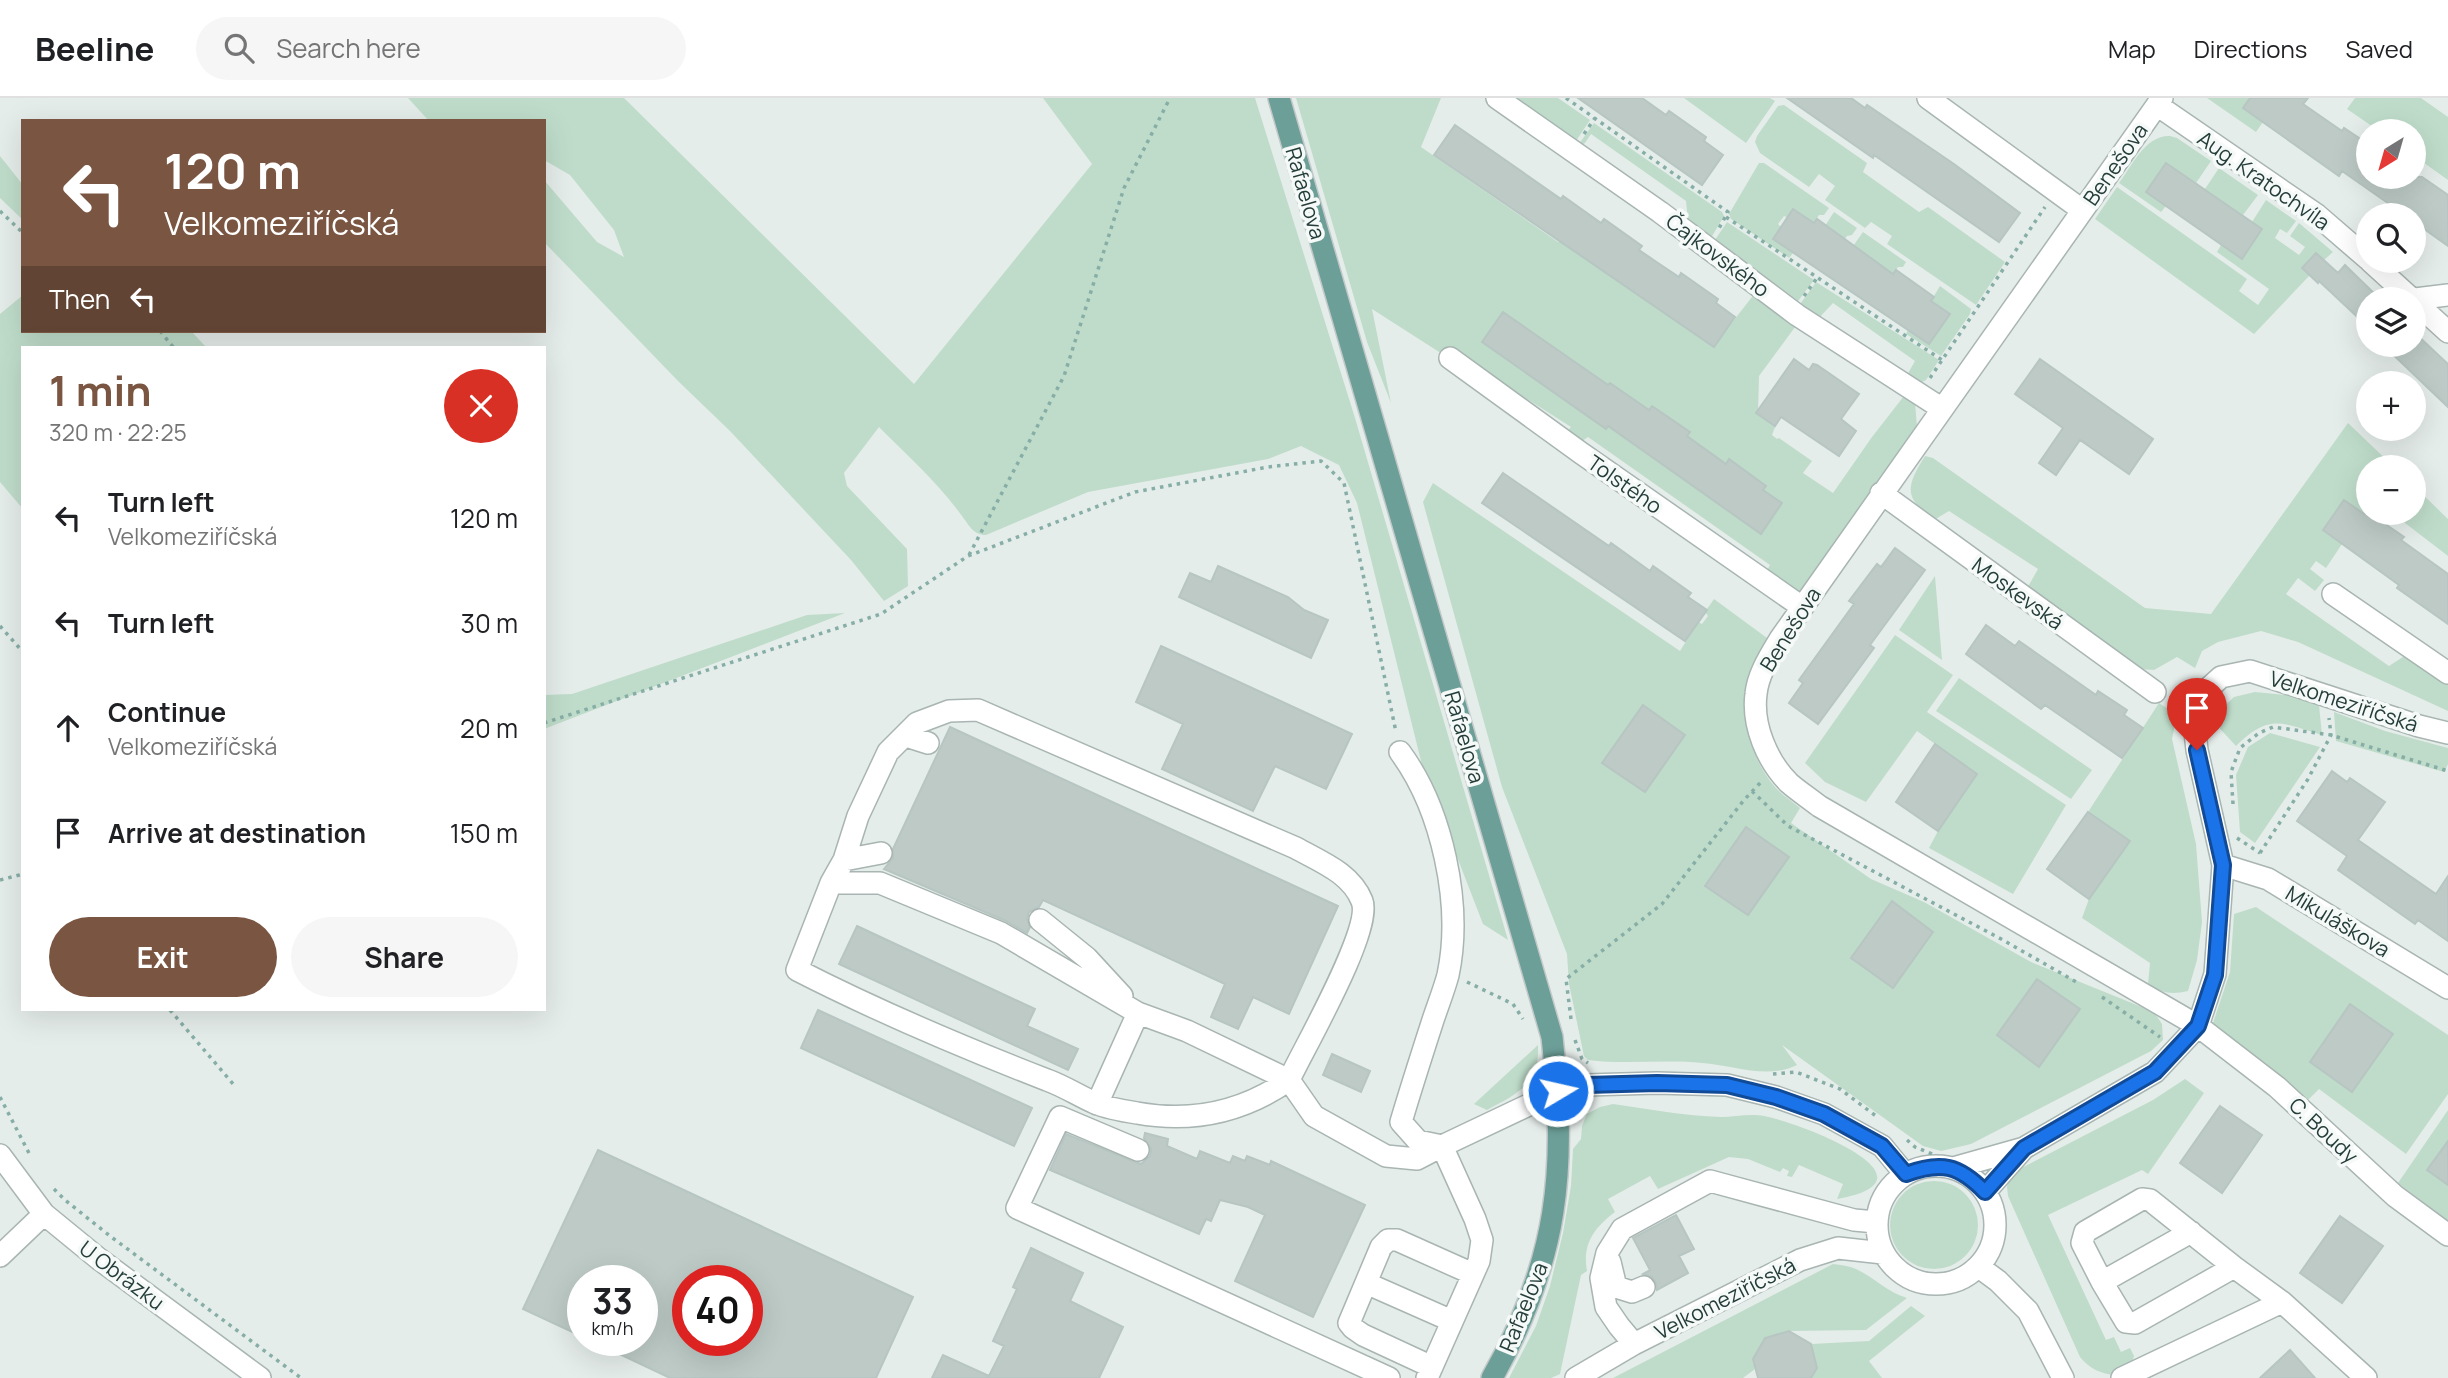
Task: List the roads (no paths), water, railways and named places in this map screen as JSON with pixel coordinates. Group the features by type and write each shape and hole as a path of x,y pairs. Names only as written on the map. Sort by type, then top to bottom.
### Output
{"main road":[{"name":"Rafaelova","path":"1279,98 1552,1037 1560,1143 1552,1227 1524,1318 1492,1378"}],"street":[{"name":"Čajkovského","path":"1497,98 1708,247 1797,315 1941,408"},
{"path":"1928,98 2082,210"},
{"name":"Benešova","path":"2160,101 1802,607 1766,663 1756,694 1756,718 1760,734 1776,767 1789,783 1819,806 2198,1026"},
{"name":"Aug. Kratochvíla","path":"2160,101 2317,215 2356,249"},
{"name":"Aug. Kratochvíla","path":"2384,273 2401,287"},
{"path":"2426,298 2448,295"},
{"name":"Aug. Kratochvíla","path":"2426,310 2448,332"},
{"name":"Tolstého","path":"1450,358 1802,607"},
{"name":"Moskevská","path":"1881,493 2155,692"},
{"path":"2333,594 2448,673"},
{"name":"Velkomeziříčská","path":"1906,1174 1925,1167 2024,1148 2155,1072 2198,1026 2215,975 2223,865 2197,750 2194,723 2201,695 2221,677 2250,671 2448,733"},
{"path":"978,710 1296,848 1347,876 1363,903 1358,937 1334,964 1289,1080 1266,1096 1240,1107 1200,1116 1138,1114 1097,1104 1048,1074 967,1050 797,970 831,883 844,860 858,816 888,752 906,736 917,723 949,711 978,710"},
{"path":"906,736 928,743"},
{"path":"1400,752 1414,771 1435,814 1450,876 1452,923 1448,973 1401,1122 1418,1141 1442,1146"},
{"path":"844,860 881,853"},
{"name":"Mikuláškova","path":"2223,865 2268,879 2448,988"},
{"path":"831,883 880,883 1001,933 1138,1013 1187,1031 1289,1080 1314,1116 1386,1156 1417,1159 1558,1091 1587,1085 1727,1085 1776,1097 1824,1114 1882,1146 1906,1174 1891,1186 1880,1203 1876,1222 1877,1238 1883,1253 1894,1268 1909,1279 1927,1285 1946,1284 1964,1278 1979,1267 1990,1250 1995,1231 1994,1210 1985,1192 1971,1177 1949,1162"},
{"path":"1040,920 1087,958 1138,1013"},
{"path":"1097,1104 1138,1013"},
{"name":"C. Boudy","path":"2198,1026 2277,1087 2395,1196 2448,1235"},
{"path":"1138,1150 1060,1117 1017,1208 1389,1378"},
{"path":"1442,1146 1482,1240 1479,1261 1474,1273 1452,1321 1430,1372 1353,1328 1349,1323 1381,1247 1388,1240 1397,1240 1474,1273"},
{"path":"1985,1192 2024,1148"},
{"name":"U Obrázku","path":"0,1155 44,1214 99,1259 261,1378"},
{"path":"1634,1344 1606,1307 1601,1278 1607,1253 1622,1229 1710,1181 1854,1220 1876,1222"},
{"path":"2234,1267 2135,1323 2126,1322 2102,1282 2082,1238 2085,1232 2142,1199 2150,1200 2234,1267 2282,1301 2366,1378"},
{"path":"0,1256 44,1214"},
{"path":"2102,1282 2191,1232"},
{"name":"Velkomeziříčská","path":"1576,1378 1634,1344 1800,1260 1838,1248 1883,1253"},
{"path":"1607,1253 1616,1287 1632,1292 1644,1287"},
{"path":"1979,1267 1998,1281 2028,1311 2063,1378"},
{"path":"1366,1283 1452,1321"},
{"path":"2122,1378 2282,1301"}]}
